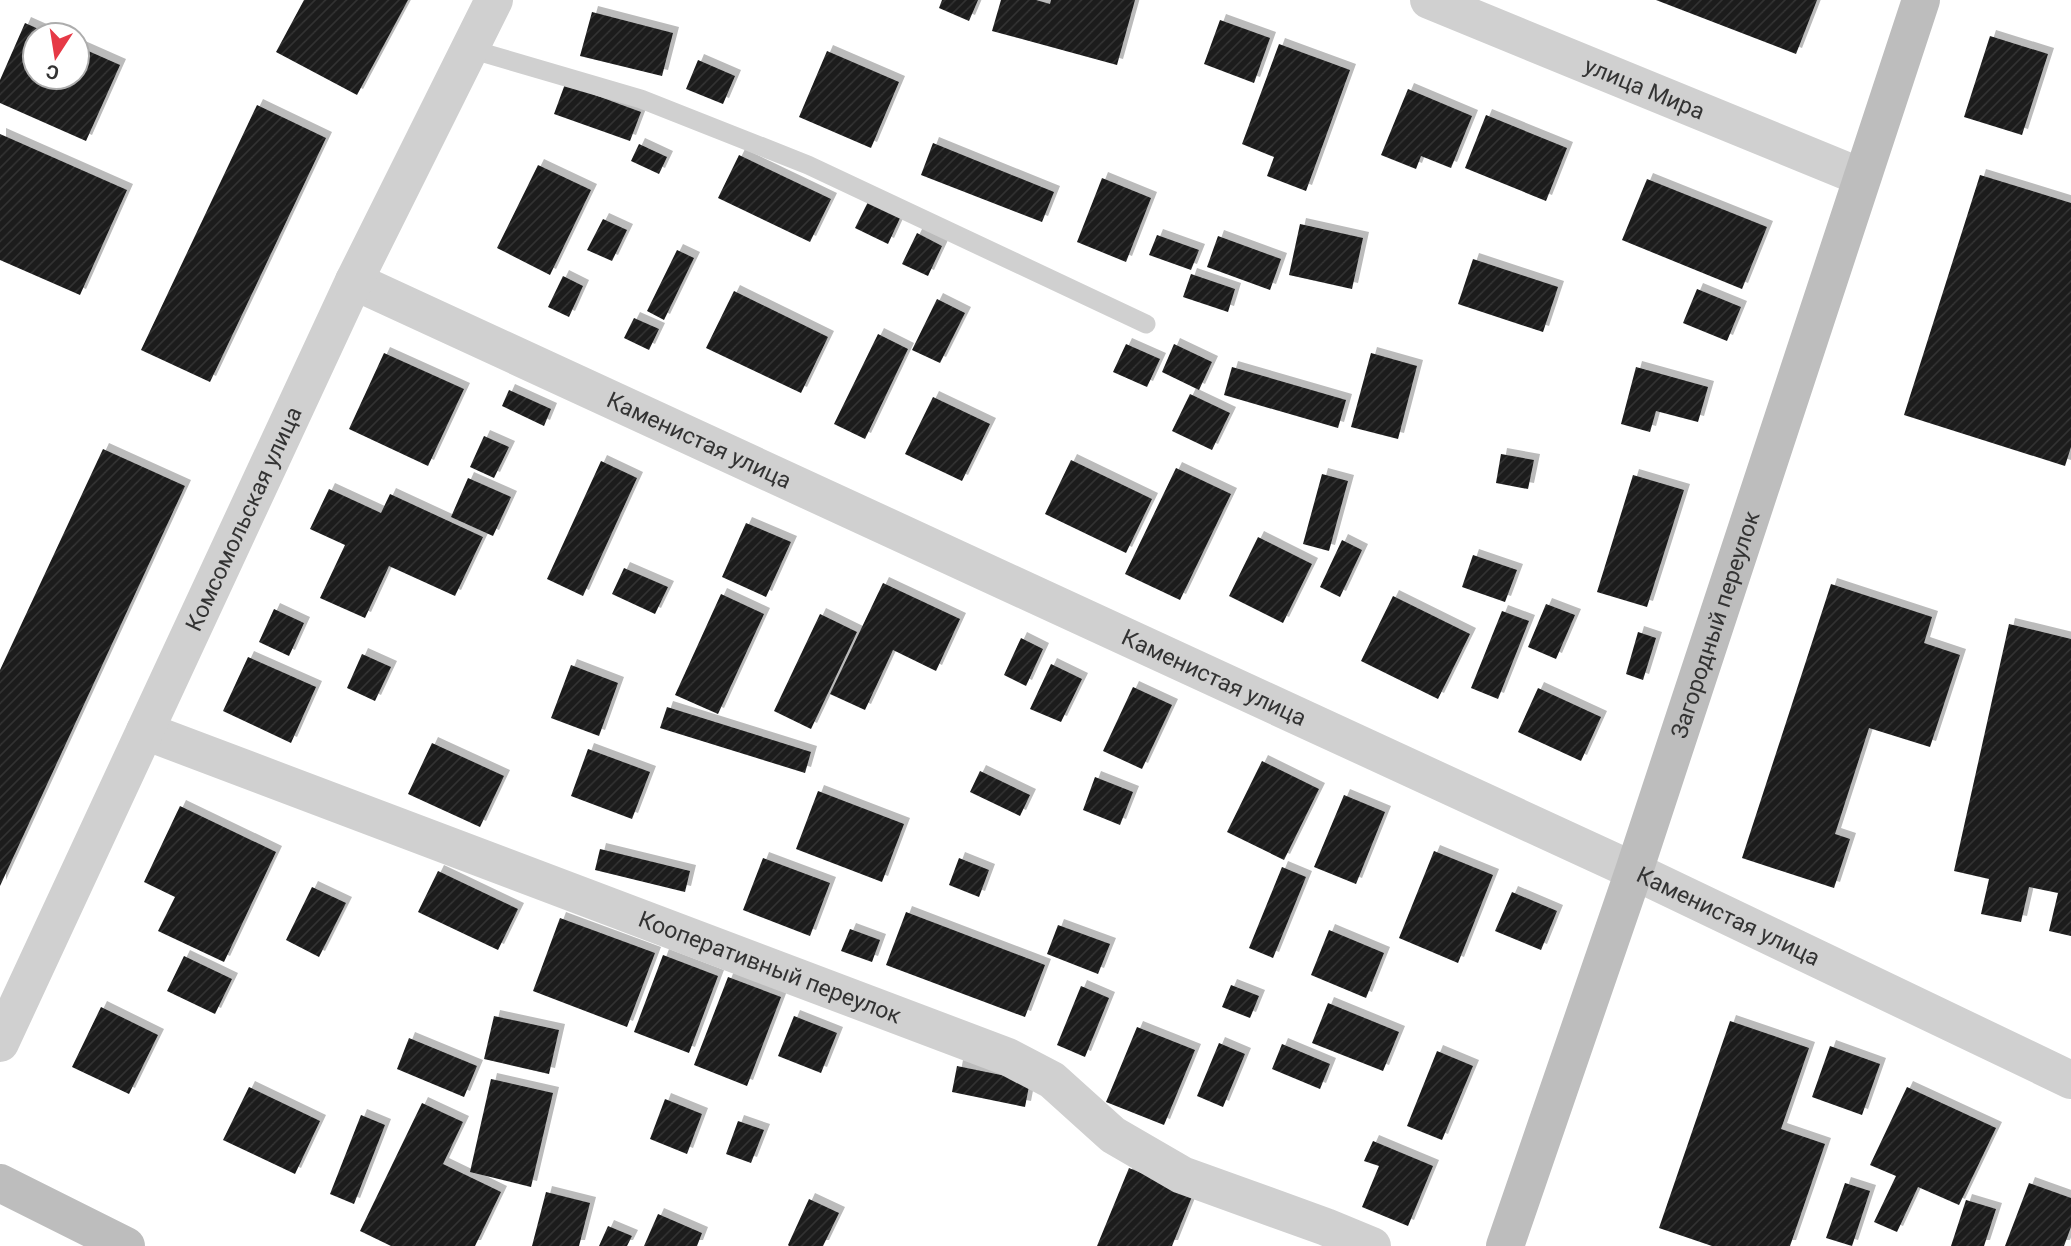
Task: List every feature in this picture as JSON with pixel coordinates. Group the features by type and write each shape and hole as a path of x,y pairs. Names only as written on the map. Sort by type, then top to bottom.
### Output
{"street":[{"name":"Комсомольская улица","path":"0,1043 354,281 494,0"},
{"name":"улица Мира","path":"1429,0 1861,177"},
{"name":"Загородный переулок","path":"1505,1246 1634,871 1921,0"},
{"name":"Каменистая улица","path":"354,281 1634,871 2071,1080"},
{"name":"Кооперативный переулок","path":"145,731 1008,1057 1052,1080 1113,1135 1182,1175 1372,1246"},
{"path":"0,1183 125,1246"}],"lane":[{"path":"470,49 641,99 808,165 1146,324"}],"building":[{"path":"304,0 408,0 357,95 276,52"},
{"path":"942,0 978,0 969,21 939,8"},
{"path":"1001,0 1036,0 1050,4 1051,0 1135,0 1117,65 992,31"},
{"path":"1656,0 1817,0 1796,54"},
{"path":"592,12 673,33 662,76 580,56"},
{"path":"1220,20 1270,38 1254,83 1204,64"},
{"path":"21,32 21,91 91,91 91,52 120,65 86,141 0,103 0,80"},
{"path":"1990,36 2048,54 2022,135 1964,117"},
{"path":"1279,44 1350,70 1306,191 1267,176 1274,157 1242,144"},
{"path":"827,51 899,82 871,148 799,117"},
{"path":"698,60 735,76 723,104 686,89"},
{"path":"565,84 641,112 630,141 554,114"},
{"path":"1408,89 1472,116 1451,168 1421,156 1416,169 1381,155"},
{"path":"257,105 326,138 210,382 141,350"},
{"path":"1486,115 1567,148 1546,201 1465,168"},
{"path":"0,134 127,190 80,295 0,260"},
{"path":"933,143 1054,192 1042,222 921,175"},
{"path":"639,144 667,157 659,174 631,161"},
{"path":"739,155 831,199 810,242 718,198"},
{"path":"538,165 591,190 550,275 497,248"},
{"path":"1980,175 2071,203 2071,447 2065,466 1904,415"},
{"path":"1102,178 1151,198 1126,262 1077,242"},
{"path":"1647,179 1767,227 1742,289 1622,240"},
{"path":"868,202 900,218 888,244 855,228"},
{"path":"603,219 627,230 612,261 587,250"},
{"path":"1300,224 1363,238 1352,289 1289,275"},
{"path":"917,233 942,246 928,276 902,264"},
{"path":"1157,235 1199,250 1191,270 1149,255"},
{"path":"1218,236 1281,259 1270,290 1207,267"},
{"path":"677,250 694,258 664,320 647,311"},
{"path":"1473,259 1558,287 1543,332 1458,304"},
{"path":"1191,274 1235,289 1228,312 1183,297"},
{"path":"563,276 583,286 569,317 548,307"},
{"path":"1697,289 1741,307 1727,341 1683,323"},
{"path":"734,291 828,337 801,393 706,348"},
{"path":"937,299 965,313 940,363 912,350"},
{"path":"634,318 659,329 649,350 624,338"},
{"path":"878,334 908,349 865,439 834,424"},
{"path":"1126,344 1160,359 1147,387 1113,372"},
{"path":"1174,344 1212,362 1199,390 1162,372"},
{"path":"384,353 464,389 428,466 349,429"},
{"path":"1371,353 1417,366 1398,439 1351,427"},
{"path":"1232,367 1346,400 1338,428 1224,395"},
{"path":"1636,367 1708,387 1698,422 1656,411 1650,432 1621,424"},
{"path":"509,390 551,409 544,426 502,406"},
{"path":"1190,394 1230,413 1212,450 1172,431"},
{"path":"933,397 990,424 962,481 905,454"},
{"path":"484,436 509,447 494,478 470,467"},
{"path":"103,449 185,486 0,886 0,670"},
{"path":"1501,454 1534,460 1528,489 1496,483"},
{"path":"1071,460 1152,499 1126,553 1045,514"},
{"path":"601,461 637,478 583,596 547,579"},
{"path":"1176,468 1231,494 1180,600 1125,574"},
{"path":"1322,474 1348,481 1329,551 1303,544"},
{"path":"1633,475 1684,490 1647,607 1597,592"},
{"path":"468,478 511,497 493,536 451,517"},
{"path":"329,489 381,513 390,494 483,537 455,596 389,566 365,618 320,598 345,545 310,529"},
{"path":"746,523 791,542 766,597 722,577"},
{"path":"1258,537 1312,564 1283,623 1229,596"},
{"path":"1342,540 1362,550 1340,597 1320,587"},
{"path":"1473,555 1517,570 1505,602 1462,587"},
{"path":"624,568 668,587 655,614 612,594"},
{"path":"883,583 960,619 936,671 893,650 865,710 830,694"},
{"path":"1831,584 1932,617 1924,643 1960,655 1930,747 1869,728 1835,834 1850,839 1834,888 1742,858"},
{"path":"721,594 764,614 718,714 675,695"},
{"path":"1393,596 1470,634 1438,699 1361,661"},
{"path":"1546,604 1575,615 1556,659 1528,647"},
{"path":"274,609 304,623 289,656 259,642"},
{"path":"1502,611 1529,621 1498,699 1471,688"},
{"path":"820,614 857,632 811,729 774,711"},
{"path":"2009,624 2071,639 2071,936 2049,931 2058,893 2029,887 2021,922 1981,914 1989,879 1954,871"},
{"path":"1638,632 1656,638 1643,680 1626,674"},
{"path":"1021,638 1043,649 1026,686 1004,675"},
{"path":"362,654 391,667 375,701 347,688"},
{"path":"248,657 316,687 291,743 223,711"},
{"path":"1051,664 1082,679 1061,722 1030,709"},
{"path":"571,665 618,683 599,736 551,718"},
{"path":"1133,687 1172,705 1142,769 1103,751"},
{"path":"1538,688 1601,717 1581,761 1518,732"},
{"path":"667,707 811,752 805,773 660,728"},
{"path":"432,743 504,776 480,827 408,794"},
{"path":"588,749 650,772 632,819 571,796"},
{"path":"1262,761 1319,789 1284,860 1227,832"},
{"path":"980,771 1030,795 1020,816 970,792"},
{"path":"1095,777 1133,792 1120,825 1083,810"},
{"path":"818,791 904,824 882,882 796,849"},
{"path":"1344,795 1385,812 1356,884 1314,867"},
{"path":"180,806 276,852 224,962 158,931 175,897 144,882"},
{"path":"600,849 690,871 685,892 595,870"},
{"path":"1434,851 1493,875 1458,963 1399,938"},
{"path":"763,858 830,883 810,936 743,910"},
{"path":"959,858 989,870 979,897 949,885"},
{"path":"1282,867 1306,877 1273,958 1249,948"},
{"path":"438,871 518,909 498,950 418,912"},
{"path":"312,887 346,903 319,957 286,940"},
{"path":"1512,892 1557,911 1541,950 1495,931"},
{"path":"906,912 1045,965 1025,1017 886,965"},
{"path":"560,918 655,953 627,1027 533,991"},
{"path":"1058,925 1110,944 1098,974 1047,954"},
{"path":"850,929 880,940 872,962 841,951"},
{"path":"1329,930 1384,953 1366,998 1311,975"},
{"path":"663,955 718,976 689,1053 634,1032"},
{"path":"184,956 232,979 215,1014 167,991"},
{"path":"728,977 781,997 747,1086 694,1065"},
{"path":"1231,985 1259,996 1250,1018 1222,1007"},
{"path":"1081,986 1109,998 1085,1057 1057,1045"},
{"path":"1328,1003 1399,1032 1383,1071 1312,1043"},
{"path":"101,1007 158,1035 129,1094 72,1067"},
{"path":"494,1016 559,1030 549,1074 484,1059"},
{"path":"794,1016 837,1033 821,1073 778,1056"},
{"path":"1730,1021 1809,1048 1781,1129 1825,1144 1790,1246 1712,1246 1659,1228"},
{"path":"1137,1027 1195,1050 1164,1125 1106,1102"},
{"path":"409,1038 477,1066 464,1097 397,1069"},
{"path":"1219,1043 1245,1054 1223,1107 1197,1096"},
{"path":"1282,1044 1330,1064 1320,1089 1272,1069"},
{"path":"1830,1046 1880,1064 1862,1115 1812,1097"},
{"path":"1437,1051 1473,1066 1442,1140 1407,1126"},
{"path":"957,1066 1030,1081 1025,1107 952,1092"},
{"path":"491,1079 553,1093 531,1187 470,1172"},
{"path":"249,1087 320,1121 295,1174 223,1140"},
{"path":"1907,1087 1996,1128 1959,1205 1918,1187 1897,1232 1874,1222 1896,1176 1870,1165"},
{"path":"665,1099 702,1114 687,1154 650,1139"},
{"path":"422,1103 463,1122 443,1164 501,1192 475,1246 391,1246 360,1231"},
{"path":"361,1115 385,1125 354,1204 330,1194"},
{"path":"738,1121 764,1130 751,1163 726,1154"},
{"path":"1373,1141 1433,1166 1408,1226 1362,1207 1379,1166 1364,1161"},
{"path":"1129,1168 1193,1194 1172,1246 1097,1246"},
{"path":"1845,1183 1870,1191 1852,1246 1826,1238"},
{"path":"2029,1183 2071,1198 2071,1227 2064,1246 2005,1246"},
{"path":"546,1192 590,1203 579,1246 532,1246"},
{"path":"809,1199 839,1213 823,1246 789,1246 788,1245"},
{"path":"1966,1200 1996,1209 1984,1246 1951,1246"},
{"path":"658,1214 702,1233 697,1246 644,1246"},
{"path":"608,1226 632,1236 627,1246 599,1246"}]}
